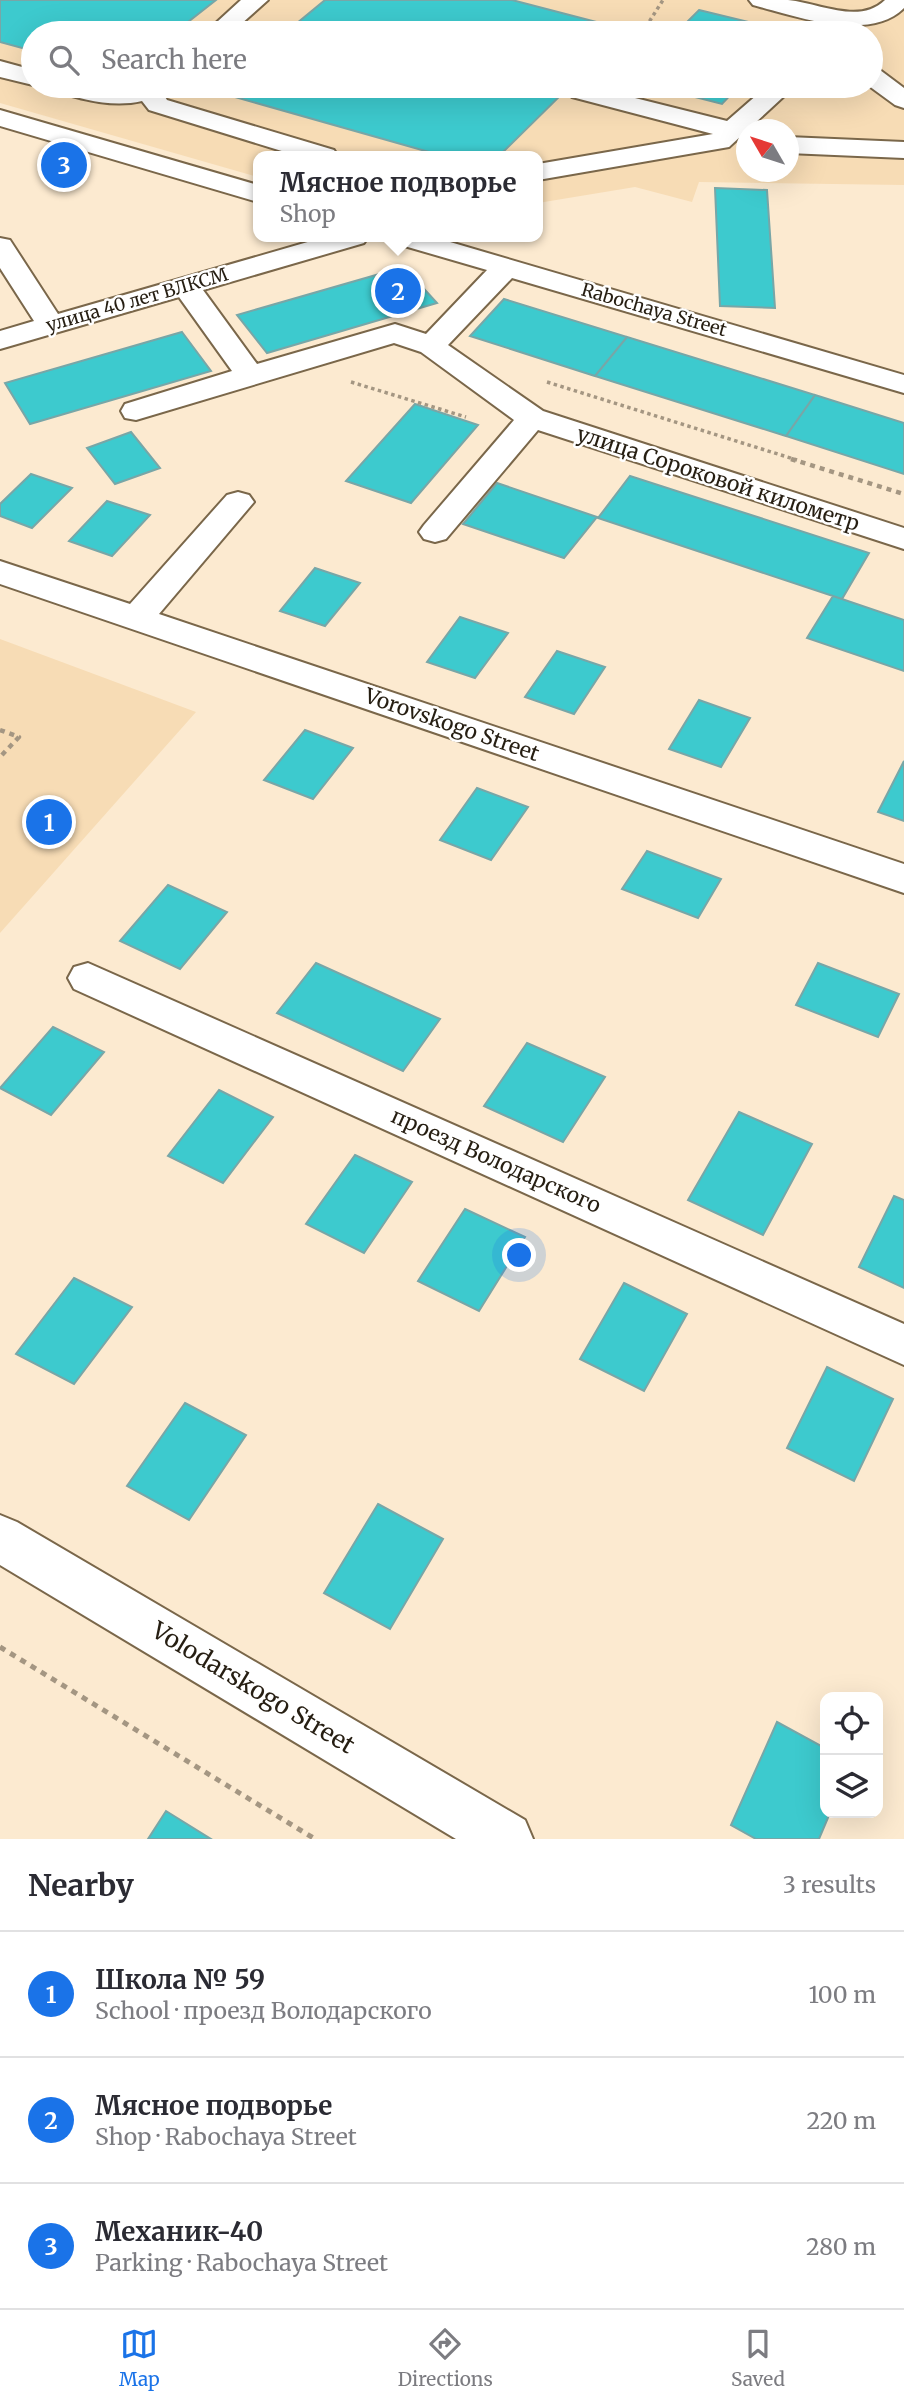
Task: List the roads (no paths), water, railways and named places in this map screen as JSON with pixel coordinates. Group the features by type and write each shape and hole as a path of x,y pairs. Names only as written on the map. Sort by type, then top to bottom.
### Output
{"street":[{"path":"231,21 256,0"},
{"path":"761,0 823,21"},
{"path":"854,21 883,15 899,0"},
{"path":"0,69 21,75"},
{"path":"883,84 904,100"},
{"path":"156,98 159,104 309,151"},
{"path":"601,98 733,138"},
{"path":"543,171 733,138 771,98"},
{"path":"0,118 253,193"},
{"path":"799,145 904,150"},
{"name":"улица 40 лет ВЛКСМ","path":"0,340 337,242"},
{"name":"Rabochaya Street","path":"421,242 904,384"},
{"path":"0,246 51,325"},
{"path":"431,346 506,267"},
{"path":"185,286 250,375"},
{"name":"улица Сороковой километр","path":"136,411 395,332 431,346 525,426 904,539"},
{"path":"435,532 525,426"},
{"path":"137,618 238,502"},
{"name":"Vorovskogo Street","path":"0,572 904,879"},
{"name":"проезд Володарского","path":"88,978 904,1345"},
{"name":"Volodarskogo Street","path":"0,1538 506,1839"}],"place":[{"name":"Механик-40","path":"64,165"},
{"name":"Мясное подворье","path":"398,291"},
{"name":"Школа № 59","path":"49,822"}]}
